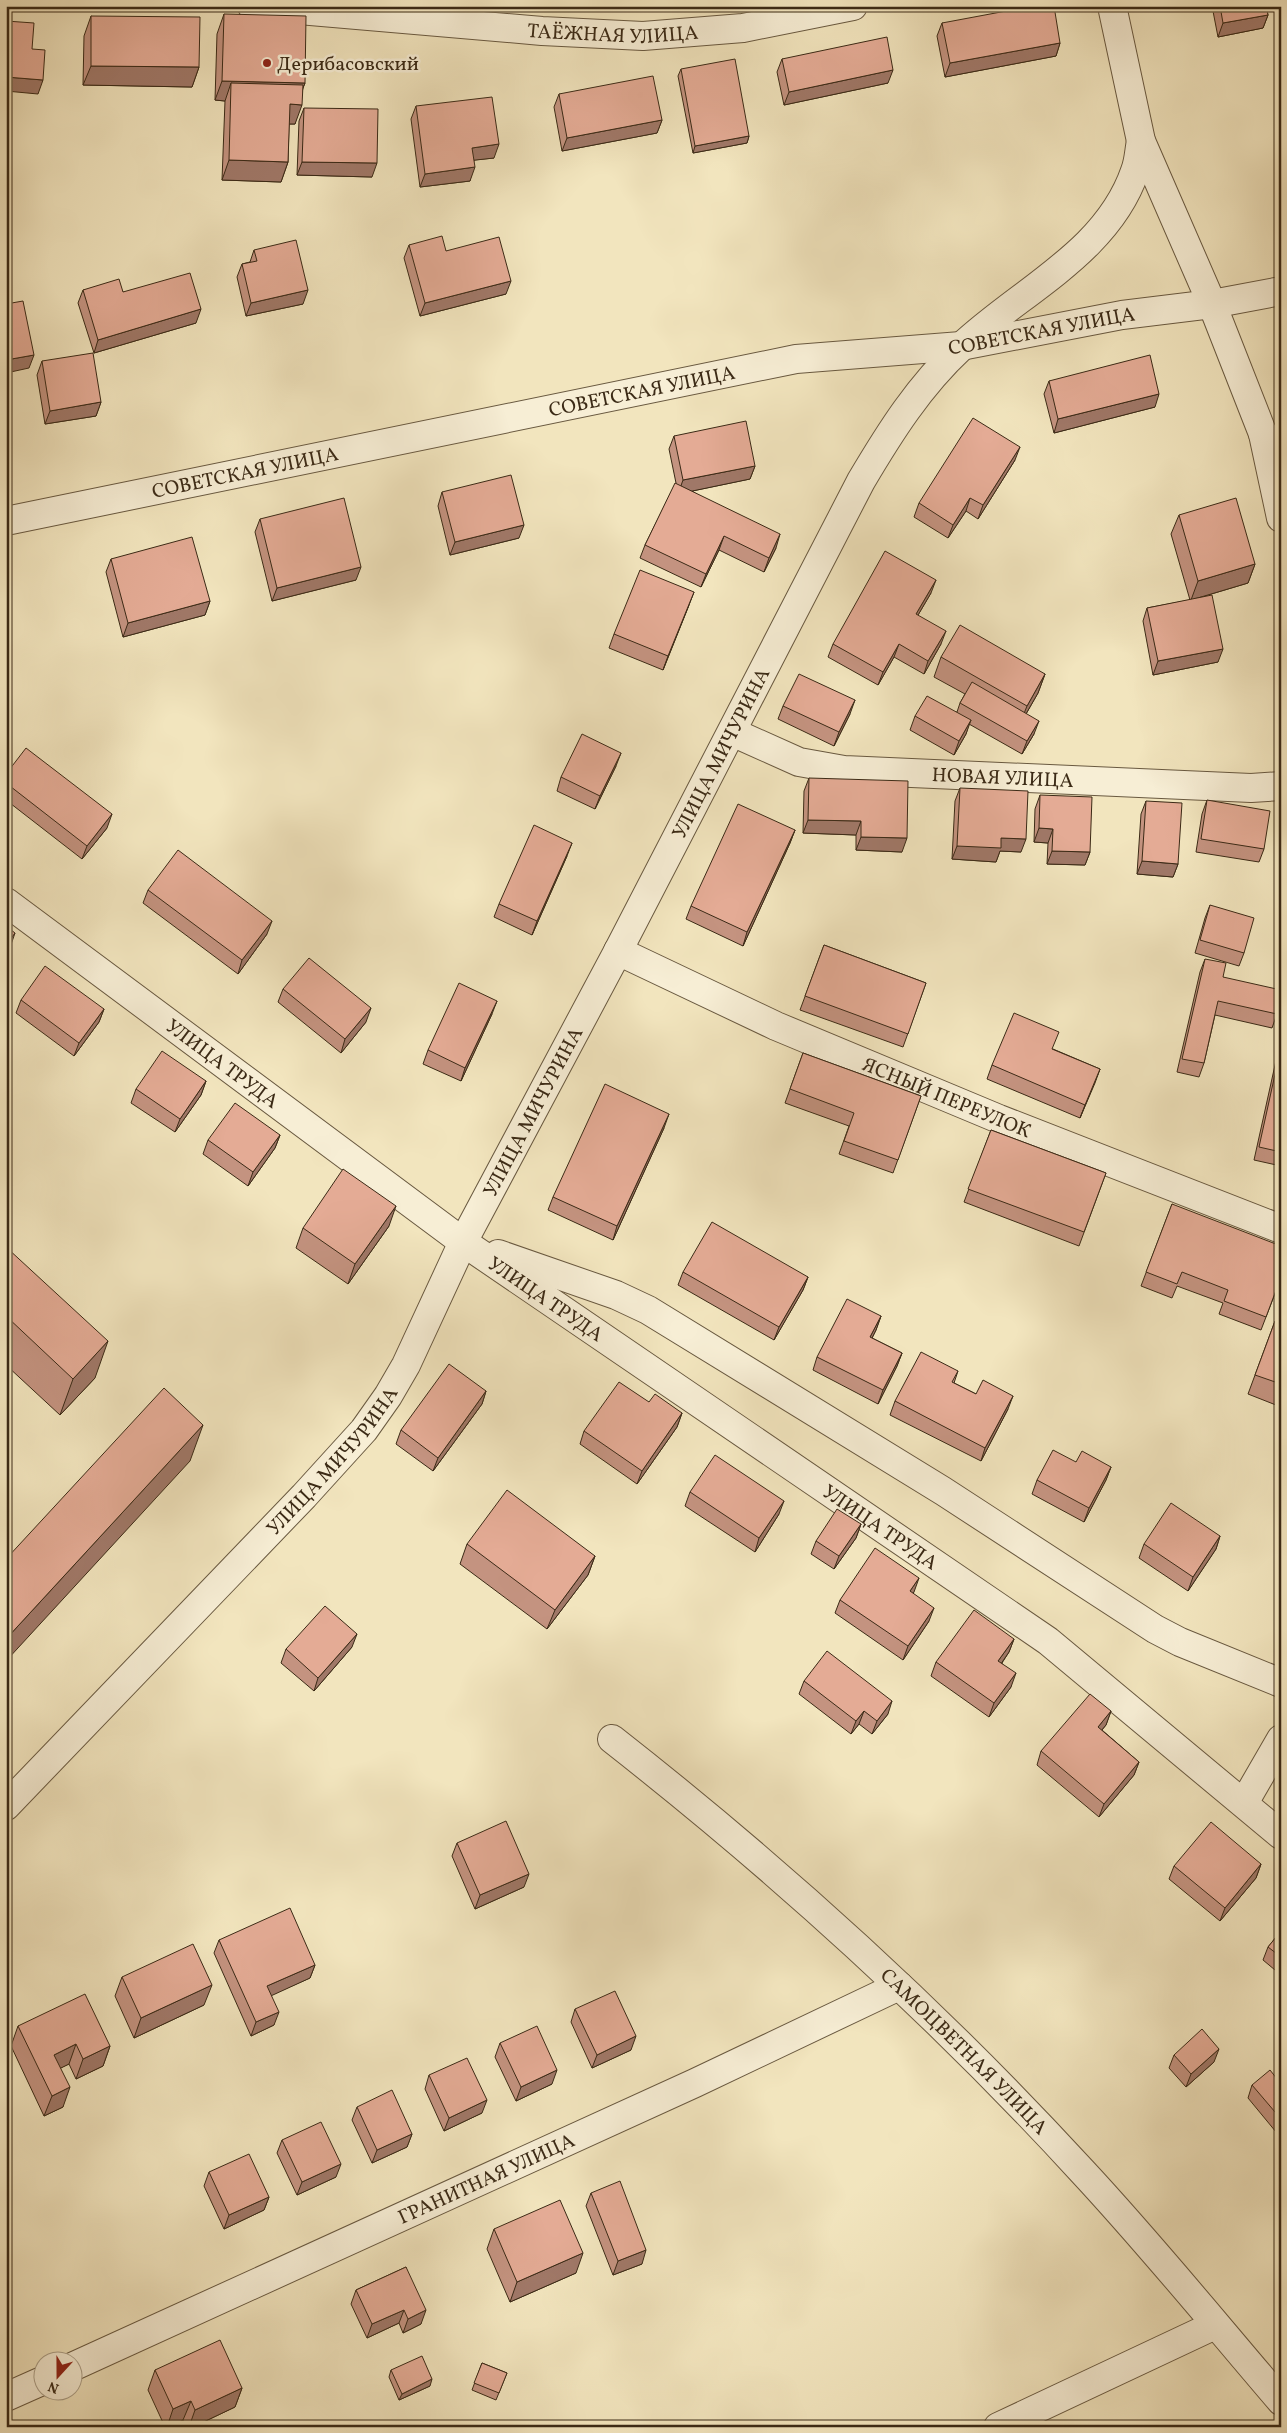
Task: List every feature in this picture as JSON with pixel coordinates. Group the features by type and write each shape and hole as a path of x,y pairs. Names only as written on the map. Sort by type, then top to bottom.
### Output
{"street":[{"name":"ТАЁЖНАЯ УЛИЦА","path":"252,6 542,31 644,36 742,28 853,6"},
{"path":"1112,6 1141,141 1272,440 1281,518"},
{"name":"УЛИЦА МИЧУРИНА","path":"6,1806 304,1496 364,1430 406,1364 463,1242 618,951 861,481 920,389 962,346 1066,264 1106,224 1124,197 1136,170 1141,141"},
{"name":"СОВЕТСКАЯ УЛИЦА","path":"6,521 796,359 962,346 1122,315 1212,304 1281,290"},
{"name":"НОВАЯ УЛИЦА","path":"732,732 799,762 844,770 1252,788 1281,786"},
{"name":"УЛИЦА ТРУДА","path":"6,902 463,1242 1048,1641 1281,1835"},
{"name":"ЯСНЫЙ ПЕРЕУЛОК","path":"618,951 776,1026 847,1056 999,1119 1281,1229"},
{"name":"УЛИЦА ТРУДА","path":"463,1242 616,1295 648,1310 942,1491 1155,1629 1180,1642 1281,1683"},
{"name":"САМОЦВЕТНАЯ УЛИЦА","path":"612,1739 801,1895 946,2031 1082,2171 1281,2401"},
{"path":"1244,1803 1281,1739"},
{"name":"ГРАНИТНАЯ УЛИЦА","path":"82,2362 695,2082 898,1986"},
{"path":"998,2427 1215,2325"},
{"path":"6,2397 32,2385"}],"building":[{"path":"1033,6 1054,6 1060,43 950,63 942,23"},
{"path":"1220,6 1266,6 1268,15 1223,23"},
{"path":"224,14 306,16 305,83 222,81"},
{"path":"91,16 200,17 199,67 91,66"},
{"path":"6,21 34,23 32,49 45,50 43,80 6,77"},
{"path":"887,37 893,70 789,92 782,59"},
{"path":"735,59 749,136 695,146 681,69"},
{"path":"653,76 662,120 567,138 559,94"},
{"path":"231,83 303,85 302,105 290,104 288,162 229,160"},
{"path":"492,97 499,144 472,148 475,167 425,174 416,106"},
{"path":"304,108 378,109 377,163 302,162"},
{"path":"442,236 446,251 499,237 511,281 425,303 409,245"},
{"path":"296,240 308,290 251,303 242,264 257,261 254,250"},
{"path":"190,273 201,309 98,340 83,290 119,279 123,292"},
{"path":"23,301 34,355 6,360 6,304"},
{"path":"93,353 101,402 50,411 42,361"},
{"path":"1150,355 1159,394 1058,419 1049,381"},
{"path":"973,418 1020,447 983,505 970,498 953,525 919,503"},
{"path":"746,421 755,466 683,480 674,436"},
{"path":"511,475 524,525 455,542 442,492"},
{"path":"675,483 780,534 769,558 724,536 706,574 645,545"},
{"path":"344,498 361,567 277,588 260,519"},
{"path":"1236,498 1255,564 1198,581 1179,515"},
{"path":"192,537 210,601 128,623 111,559"},
{"path":"885,551 936,580 916,614 946,631 928,661 899,644 883,672 833,644"},
{"path":"640,570 694,592 668,656 614,634"},
{"path":"1212,595 1223,649 1158,661 1147,608"},
{"path":"960,625 1045,674 1027,706 941,657"},
{"path":"799,674 855,700 839,732 783,706"},
{"path":"972,682 1039,721 1027,741 960,703"},
{"path":"927,696 971,720 959,741 915,716"},
{"path":"582,734 621,753 600,796 561,777"},
{"path":"26,748 112,814 87,846 6,783 6,774"},
{"path":"809,778 908,781 907,838 861,837 861,821 808,820"},
{"path":"960,788 1028,791 1026,839 1001,838 1001,848 957,846"},
{"path":"1040,795 1092,797 1090,852 1052,851 1053,829 1039,828"},
{"path":"1207,800 1270,811 1264,849 1201,839"},
{"path":"1146,801 1182,803 1178,864 1142,861"},
{"path":"738,804 795,830 747,932 691,906"},
{"path":"534,825 572,843 537,921 499,904"},
{"path":"178,850 272,921 242,960 148,890"},
{"path":"1210,905 1254,918 1244,953 1200,940"},
{"path":"6,926 15,933 6,945"},
{"path":"824,945 926,983 908,1034 805,996"},
{"path":"309,958 371,1008 345,1039 283,989"},
{"path":"1205,959 1226,963 1223,977 1281,990 1281,999 1277,1014 1218,1001 1204,1063 1182,1059"},
{"path":"45,966 104,1009 79,1043 21,1000"},
{"path":"459,983 497,1001 465,1068 428,1050"},
{"path":"1014,1013 1059,1032 1052,1049 1100,1069 1085,1105 992,1065"},
{"path":"1281,1047 1281,1152 1259,1147"},
{"path":"162,1051 206,1081 180,1119 136,1089"},
{"path":"803,1053 921,1096 898,1160 844,1141 854,1113 790,1089"},
{"path":"605,1084 669,1114 617,1226 553,1197"},
{"path":"235,1103 280,1135 253,1172 208,1140"},
{"path":"991,1130 1106,1173 1084,1232 968,1189"},
{"path":"343,1169 396,1206 355,1264 303,1228"},
{"path":"1172,1204 1281,1246 1281,1277 1266,1317 1224,1301 1228,1290 1182,1272 1177,1284 1146,1272"},
{"path":"712,1222 808,1277 779,1327 683,1272"},
{"path":"6,1247 108,1341 73,1379 6,1316"},
{"path":"847,1299 881,1316 870,1337 902,1353 883,1390 817,1357"},
{"path":"1275,1321 1281,1323 1281,1384 1255,1375"},
{"path":"921,1352 958,1371 952,1382 976,1394 983,1380 1013,1396 985,1448 895,1401"},
{"path":"449,1364 486,1391 438,1458 401,1430"},
{"path":"619,1382 649,1402 655,1394 682,1413 642,1471 584,1431"},
{"path":"164,1388 203,1425 6,1639 6,1559"},
{"path":"1053,1450 1076,1462 1082,1451 1111,1467 1089,1508 1037,1480"},
{"path":"715,1455 784,1501 759,1538 690,1492"},
{"path":"507,1490 595,1556 555,1610 467,1544"},
{"path":"1171,1503 1220,1536 1193,1577 1144,1544"},
{"path":"837,1509 861,1524 839,1556 816,1541"},
{"path":"875,1548 919,1578 910,1591 934,1608 908,1646 840,1600"},
{"path":"325,1606 357,1634 318,1678 286,1649"},
{"path":"974,1610 1014,1639 998,1661 1016,1673 994,1703 936,1662"},
{"path":"827,1651 892,1701 877,1721 864,1711 856,1721 804,1681"},
{"path":"1090,1694 1111,1711 1098,1727 1139,1762 1104,1804 1041,1751"},
{"path":"506,1821 529,1874 480,1895 457,1843"},
{"path":"1211,1822 1261,1864 1225,1908 1174,1866"},
{"path":"290,1908 315,1965 267,1986 279,2012 256,2022 219,1940"},
{"path":"1281,1931 1281,1957 1268,1947"},
{"path":"193,1944 212,1985 141,2018 122,1977"},
{"path":"615,1991 636,2036 597,2055 575,2009"},
{"path":"85,1994 110,2046 83,2059 76,2044 54,2055 70,2087 52,2096 18,2026"},
{"path":"537,2026 557,2070 521,2087 500,2043"},
{"path":"1202,2029 1219,2049 1191,2074 1174,2055"},
{"path":"467,2058 487,2100 449,2118 429,2075"},
{"path":"1270,2070 1281,2084 1281,2119 1252,2085"},
{"path":"392,2090 412,2134 377,2150 357,2107"},
{"path":"321,2122 341,2164 302,2182 282,2140"},
{"path":"249,2154 269,2197 229,2215 209,2172"},
{"path":"620,2181 646,2250 618,2261 591,2193"},
{"path":"560,2200 583,2253 517,2282 494,2229"},
{"path":"406,2267 426,2310 408,2319 404,2310 372,2324 356,2290"},
{"path":"220,2340 242,2388 195,2410 191,2401 173,2409 155,2370"},
{"path":"422,2356 432,2379 402,2394 391,2370"},
{"path":"482,2363 507,2373 499,2393 474,2383"}],"place":[{"name":"Дерибасовский","path":"267,63"}]}
